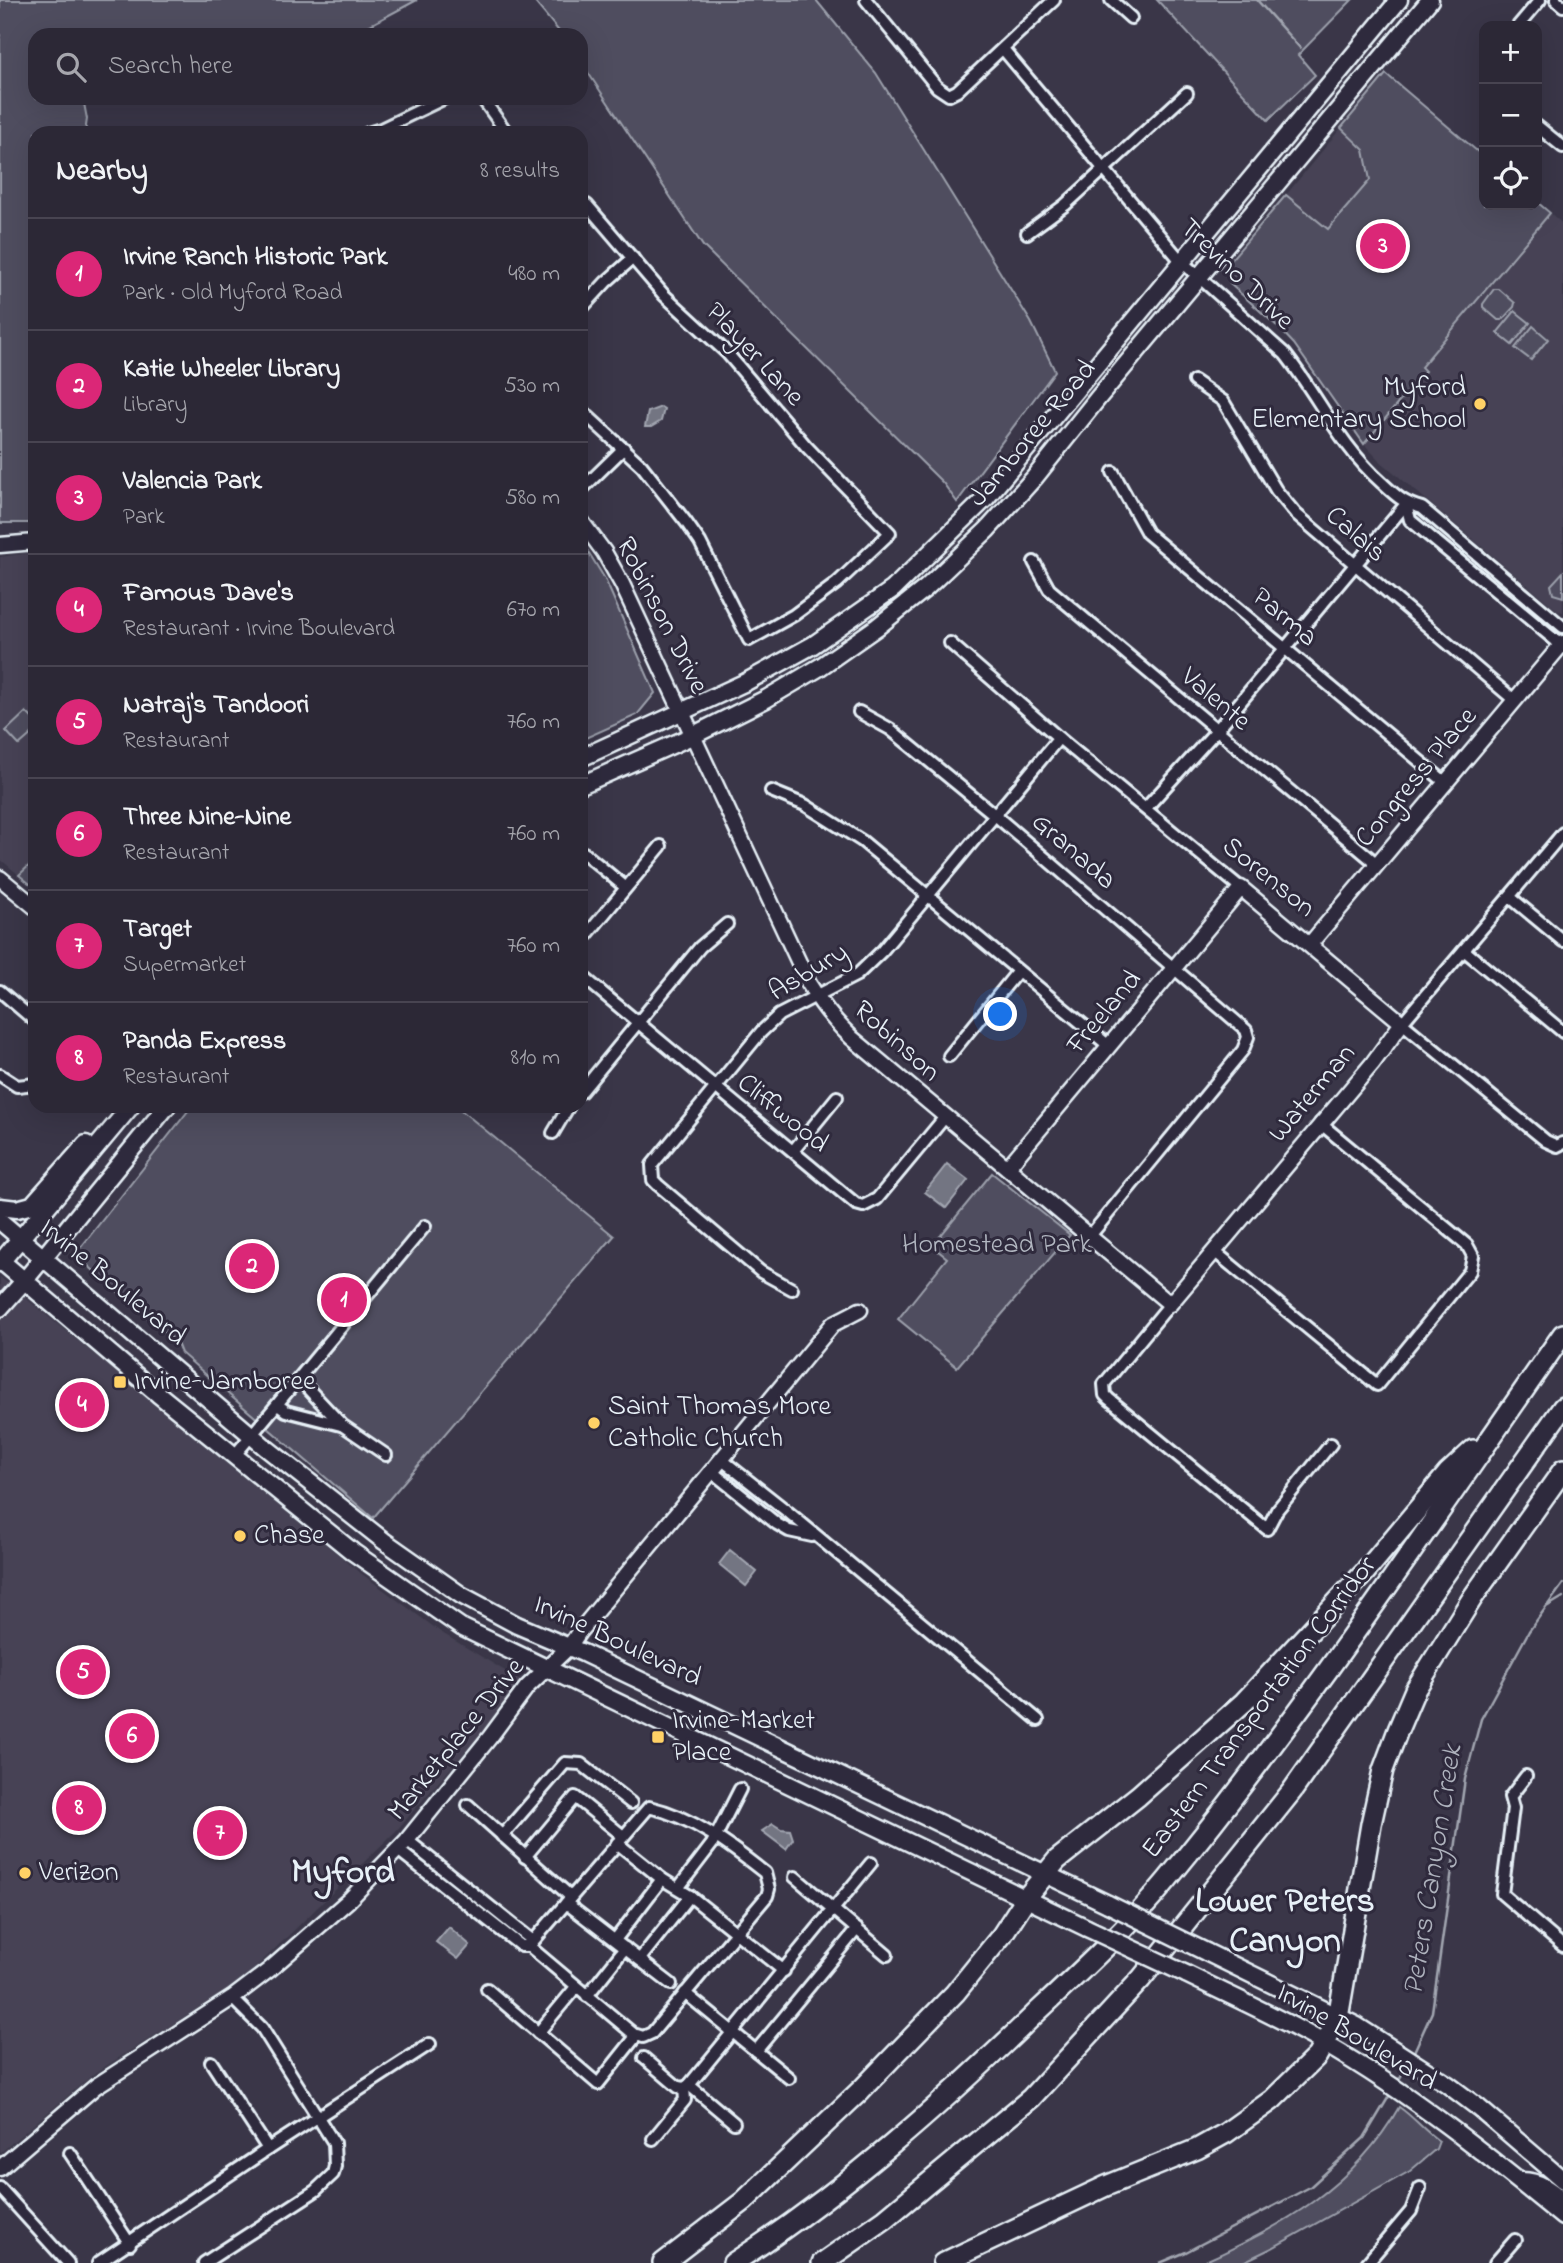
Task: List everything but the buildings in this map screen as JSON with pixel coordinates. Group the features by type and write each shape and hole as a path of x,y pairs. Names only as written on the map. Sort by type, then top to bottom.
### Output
{"highway":[{"name":"Eastern Transportation Corridor","path":"733,2263 789,2227 956,2090 1085,1967 1165,1883 1294,1719 1563,1334"},
{"path":"822,2263 885,2219 1031,2098 1140,1979 1292,1791 1563,1407"},
{"path":"663,2263 744,2201 861,2090 955,1993 1057,1860 1138,1796 1244,1702 1366,1571 1448,1472 1497,1428"},
{"path":"943,2263 1106,2186 1197,2149 1226,2133 1272,2100 1313,2061 1338,2018 1355,1931 1371,1824 1383,1770 1398,1730 1415,1690 1473,1597 1563,1470"}],"main road":[{"name":"Jamboree Road","path":"588,755 746,682 813,645 893,589 987,497 1399,0"},
{"name":"Jamboree Road","path":"588,782 692,736 766,699 820,667 926,588 987,530 1035,477 1430,0"},
{"path":"0,1206 18,1209 32,1205 107,1121 120,1113"},
{"path":"1,1261 125,1113"},
{"path":"0,1308 161,1113"},
{"name":"Irvine Boulevard","path":"0,1221 251,1436 384,1541 461,1595 517,1625 569,1647 1045,1873 1338,2018 1379,2040 1442,2081 1479,2108 1563,2180"},
{"name":"Irvine Boulevard","path":"1,1261 158,1394 353,1552 461,1627 1323,2043 1425,2109 1563,2217"},
{"path":"1519,2181 1539,2184 1563,2201"}],"street":[{"path":"866,0 937,87 949,94 957,91 1054,0"},
{"path":"1111,0 1131,18"},
{"path":"1522,21 1540,0"},
{"path":"1556,0 1563,6"},
{"name":"Trevino Drive","path":"1003,49 1181,261 1285,354 1299,371 1350,452 1363,466 1406,504 1422,508 1563,627"},
{"path":"1027,233 1065,205 1187,93"},
{"path":"388,126 431,105"},
{"path":"487,105 502,126"},
{"path":"1542,130 1563,147"},
{"name":"Player Lane","path":"588,206 664,295 727,353 806,446 890,533 837,583 793,615 749,640 700,541 642,466 624,448"},
{"path":"588,301 634,258"},
{"name":"Calais","path":"1194,381 1223,401 1276,490 1290,508 1354,566 1514,700"},
{"path":"588,416 624,448 588,483"},
{"name":"Parma","path":"1113,472 1147,533 1446,783"},
{"path":"1146,808 1216,731 1406,504"},
{"name":"Trevino Drive","path":"1406,504 1410,520 1562,644"},
{"name":"Robinson Drive","path":"588,530 622,584 692,736"},
{"path":"0,545 28,543"},
{"name":"Valente","path":"1034,562 1049,589 1377,864"},
{"name":"Sorenson","path":"950,643 1059,738 1402,1023 1546,1141 1560,1144"},
{"name":"Congress Place","path":"1310,944 1562,644"},
{"name":"Granada","path":"859,712 890,729 996,816 1246,1030 1248,1037 1243,1050 1089,1237"},
{"name":"Robinson","path":"692,736 817,996 837,1025 1170,1304"},
{"name":"Asbury","path":"792,1289 761,1272 653,1180 652,1165 714,1088 779,1015 857,975 869,965 1059,738"},
{"path":"771,791 833,820 862,841 1109,1046"},
{"name":"Waterman","path":"1331,1444 1277,1510 1267,1529 1109,1399 1104,1389 1107,1380 1563,833"},
{"path":"588,933 661,846"},
{"path":"588,855 625,887"},
{"path":"0,878 28,901"},
{"name":"Freeland","path":"1007,1168 1241,888"},
{"path":"1510,897 1563,940"},
{"path":"588,1083 700,947 727,924"},
{"path":"1465,951 1563,1032"},
{"path":"949,1056 1018,971"},
{"name":"Cliffwood","path":"588,981 850,1200 863,1206 877,1199 945,1117"},
{"path":"0,991 28,1015"},
{"path":"0,1075 17,1086 28,1085"},
{"path":"793,1151 837,1097"},
{"path":"554,1133 565,1113"},
{"path":"1214,1251 1377,1385 1470,1271 1474,1256 1467,1245 1320,1123"},
{"path":"235,1455 425,1226"},
{"name":"Marketplace Drive","path":"0,2168 96,2086 232,1998 304,1941 402,1845 490,1738 527,1687 569,1647 833,1324 860,1310"},
{"path":"299,1380 342,1425 386,1455"},
{"path":"278,1405 286,1411 342,1425"},
{"path":"721,1459 1038,1720"},
{"path":"711,1471 777,1524 789,1531 818,1538"},
{"path":"502,1836 565,1763 581,1764 631,1803"},
{"path":"1526,1776 1510,1797 1513,1808 1502,1894 1563,1946"},
{"path":"678,1887 716,1837 740,1789"},
{"path":"525,1857 575,1797 662,1879 690,1896 784,1972"},
{"path":"468,1805 568,1900 671,1984"},
{"path":"402,1845 527,1944 636,2036 643,2037 652,2033 767,1896 769,1881 765,1873 725,1842 664,1811 649,1807 527,1944"},
{"path":"653,2139 685,2100 687,2086 784,1972 871,1863"},
{"path":"795,1877 887,1955"},
{"path":"615,1940 662,1879"},
{"path":"640,1959 690,1896"},
{"path":"756,2051 857,1929"},
{"path":"587,1996 625,1948"},
{"path":"538,2033 576,1987"},
{"path":"487,1989 598,2084 636,2036"},
{"path":"685,1993 789,2078"},
{"path":"204,2263 315,2191 333,2174 336,2155 334,2143 262,2028 232,1998"},
{"path":"98,2263 430,2044"},
{"path":"644,2058 678,2087 687,2086 734,2123"},
{"path":"211,2062 268,2149"},
{"path":"70,2153 130,2244"},
{"path":"0,2188 68,2263"},
{"path":"1367,2263 1411,2211 1420,2188"},
{"path":"1495,2263 1515,2240"}],"shaded area":[{"path":"1341,128 1364,150 1370,180 1328,229 1286,195"},
{"name":"Myford Elementary School","path":"1550,213 1563,224 1563,612 1558,611 1379,460 1364,444 1425,371 1421,368"},
{"path":"28,553 28,867 19,875 0,859 0,557"},
{"path":"0,1277 362,1574 442,1633 525,1683 396,1831 243,1980 95,2073 0,2153"}],"green space":[{"path":"0,0 417,0 365,28 28,28 28,105 84,105 87,119 86,126 28,126 28,523 0,523"},
{"path":"533,0 816,0 876,73 1031,322 1055,371 957,502 943,483 703,246 588,73 588,28 556,28"},
{"path":"1157,0 1352,0 1298,55 1315,75 1268,120"},
{"path":"1386,74 1479,153 1479,210 1542,210 1542,206 1550,213 1421,367 1425,371 1364,444 1294,344 1230,284 1228,263 1286,195 1328,229 1370,180 1364,150 1341,128"},
{"path":"1494,289 1499,289 1515,303 1502,320 1498,320 1483,307"},
{"path":"1515,311 1530,323 1512,345 1497,333"},
{"path":"1533,326 1548,339 1531,360 1515,348"},
{"path":"588,551 605,579 655,693 637,715 588,737"},
{"path":"1563,572 1563,597 1553,594 1551,585"},
{"path":"26,712 28,714 28,737 19,745 6,731"},
{"path":"28,867 28,882 19,875"},
{"path":"186,1113 465,1113 614,1236 373,1518 181,1353 177,1343 78,1257 78,1251"},
{"name":"Homestead Park","path":"992,1173 1070,1235 957,1367 898,1319 947,1258 932,1246"},
{"path":"1399,2107 1439,2141 1436,2149 1410,2171 1241,2263 1201,2263 1259,2235 1313,2202 1361,2160"}],"water":[{"path":"661,407 664,409 661,421 651,427 645,427 648,412"},
{"path":"947,1164 968,1180 946,1208 925,1192"},
{"path":"730,1550 757,1572 746,1586 719,1564"},
{"path":"773,1824 790,1830 793,1839 786,1849 762,1831"},
{"path":"449,1927 470,1945 458,1959 436,1942"}],"waterway":[{"name":"Peters Canyon Creek","path":"1257,0 1300,48"},
{"name":"Peters Canyon Creek","path":"1413,2054 1432,2012 1465,1779 1481,1719 1529,1631 1563,1584"},
{"path":"1548,1606 1563,1597"},
{"name":"Peters Canyon Creek","path":"1398,2081 1407,2066"},
{"name":"Peters Canyon Creek","path":"1160,2263 1310,2187 1364,2138 1391,2093"}],"place":[{"name":"Valencia Park","path":"1383,246"},
{"name":"Myford Elementary School","path":"1480,404"},
{"name":"Katie Wheeler Library","path":"252,1266"},
{"name":"Irvine Ranch Historic Park","path":"344,1300"},
{"name":"Irvine-Jamboree","path":"120,1382"},
{"name":"Famous Dave's","path":"82,1405"},
{"name":"Saint Thomas More Catholic Church","path":"594,1423"},
{"name":"Chase","path":"240,1536"},
{"name":"Natraj's Tandoori","path":"83,1672"},
{"name":"Three Nine-Nine","path":"132,1736"},
{"name":"Irvine-Market Place","path":"658,1737"},
{"name":"Panda Express","path":"79,1808"},
{"name":"Target","path":"220,1833"},
{"name":"Verizon","path":"25,1873"}],"district":[{"name":"Myford","path":"343,1873"},
{"name":"Lower Peters Canyon","path":"1285,1922"}]}
